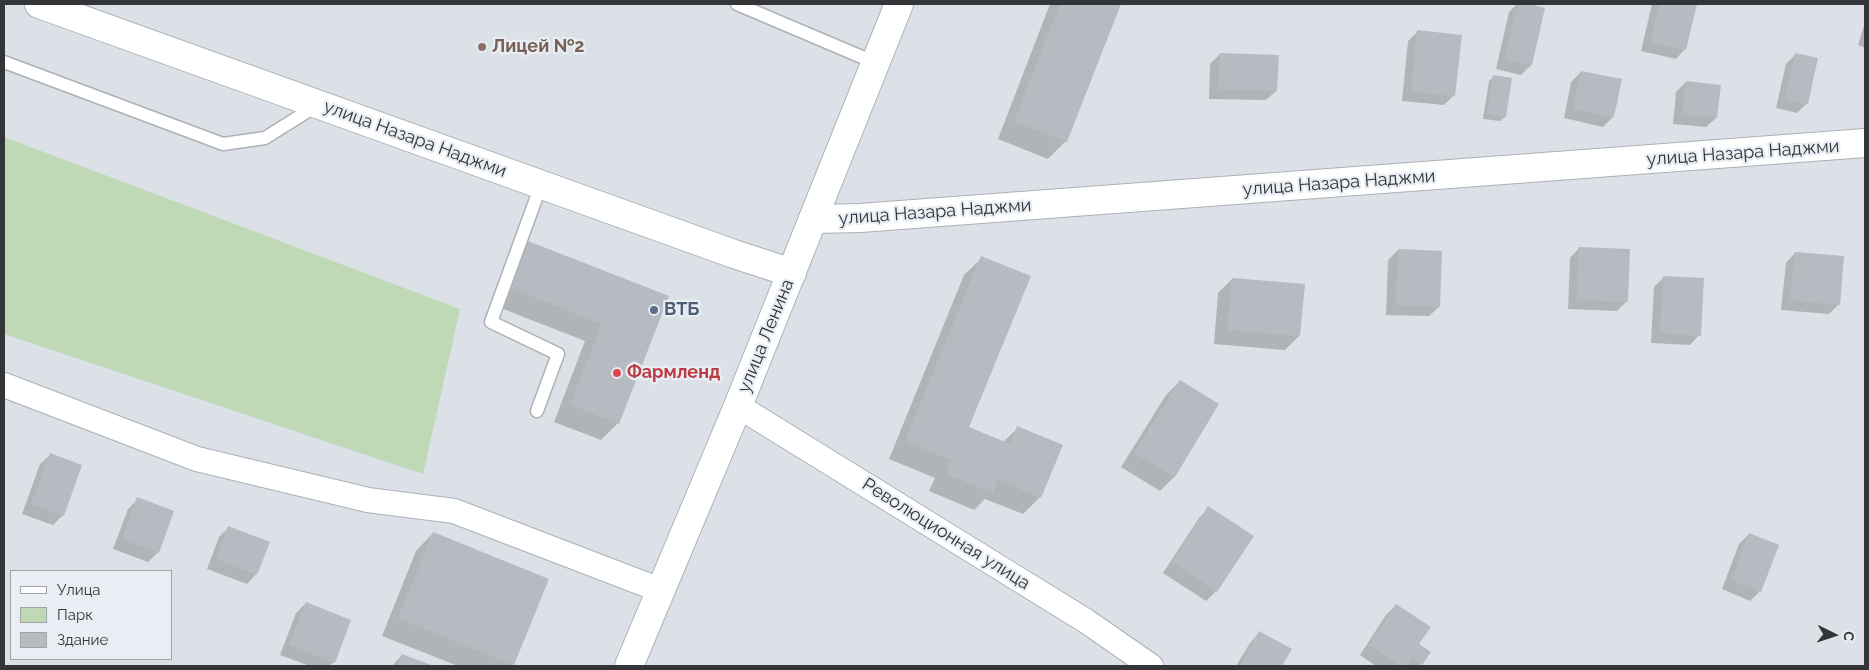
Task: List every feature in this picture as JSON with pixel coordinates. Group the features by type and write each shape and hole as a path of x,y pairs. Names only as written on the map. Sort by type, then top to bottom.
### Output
{"street":[{"name":"улица Назара Наджми","path":"39,4 734,254 792,273"},
{"name":"улица Ленина","path":"629,666 738,406 900,4"},
{"name":"улица Назара Наджми","path":"813,219 890,216 1865,143"},
{"path":"4,385 197,459 368,500 454,511 660,590"},
{"name":"Революционная улица","path":"738,406 1086,621 1151,666"}],"lane":[{"path":"737,4 876,63"},
{"path":"4,62 223,144 265,138 319,104"},
{"path":"537,411 558,354 491,322 542,185"}],"green space":[{"path":"4,137 460,309 423,474 4,334"}],"building":[{"path":"1060,4 1121,4 1067,142 1014,121"},
{"path":"1517,4 1529,4 1545,8 1532,65 1505,59"},
{"path":"1659,4 1697,4 1686,50 1650,42"},
{"path":"1417,30 1462,35 1455,96 1411,92"},
{"path":"1220,53 1279,55 1277,91 1218,89"},
{"path":"1795,53 1818,58 1808,104 1785,99"},
{"path":"1581,71 1622,79 1614,117 1573,109"},
{"path":"1493,75 1512,78 1506,117 1487,114"},
{"path":"1686,81 1721,85 1717,118 1682,114"},
{"path":"528,241 669,296 619,424 570,404 602,324 509,287"},
{"path":"1579,247 1630,249 1628,302 1577,300"},
{"path":"1398,249 1442,251 1440,307 1396,305"},
{"path":"1795,252 1844,256 1840,305 1790,300"},
{"path":"981,256 1031,276 969,427 1010,444 1017,426 1063,445 1041,498 998,480 993,493 946,474 951,460 905,441"},
{"path":"1663,276 1704,278 1701,336 1660,333"},
{"path":"1232,278 1305,284 1300,336 1227,330"},
{"path":"1180,380 1219,404 1175,477 1134,453"},
{"path":"50,453 82,465 64,516 31,504"},
{"path":"137,497 174,511 159,553 122,539"},
{"path":"1208,506 1254,536 1217,592 1172,562"},
{"path":"228,526 270,542 257,575 216,559"},
{"path":"433,532 549,579 514,665 398,618"},
{"path":"1749,533 1779,545 1761,592 1731,580"},
{"path":"306,602 351,620 335,663 289,645"},
{"path":"1396,604 1431,627 1419,644 1431,652 1422,665 1412,658 1407,666 1401,666 1369,645"},
{"path":"1259,631 1292,649 1282,666 1240,666"},
{"path":"402,654 434,666 397,666"}],"place":[{"name":"Лицей №2","path":"482,47"},
{"name":"ВТБ","path":"654,310"},
{"name":"Фармленд","path":"617,373"}]}
